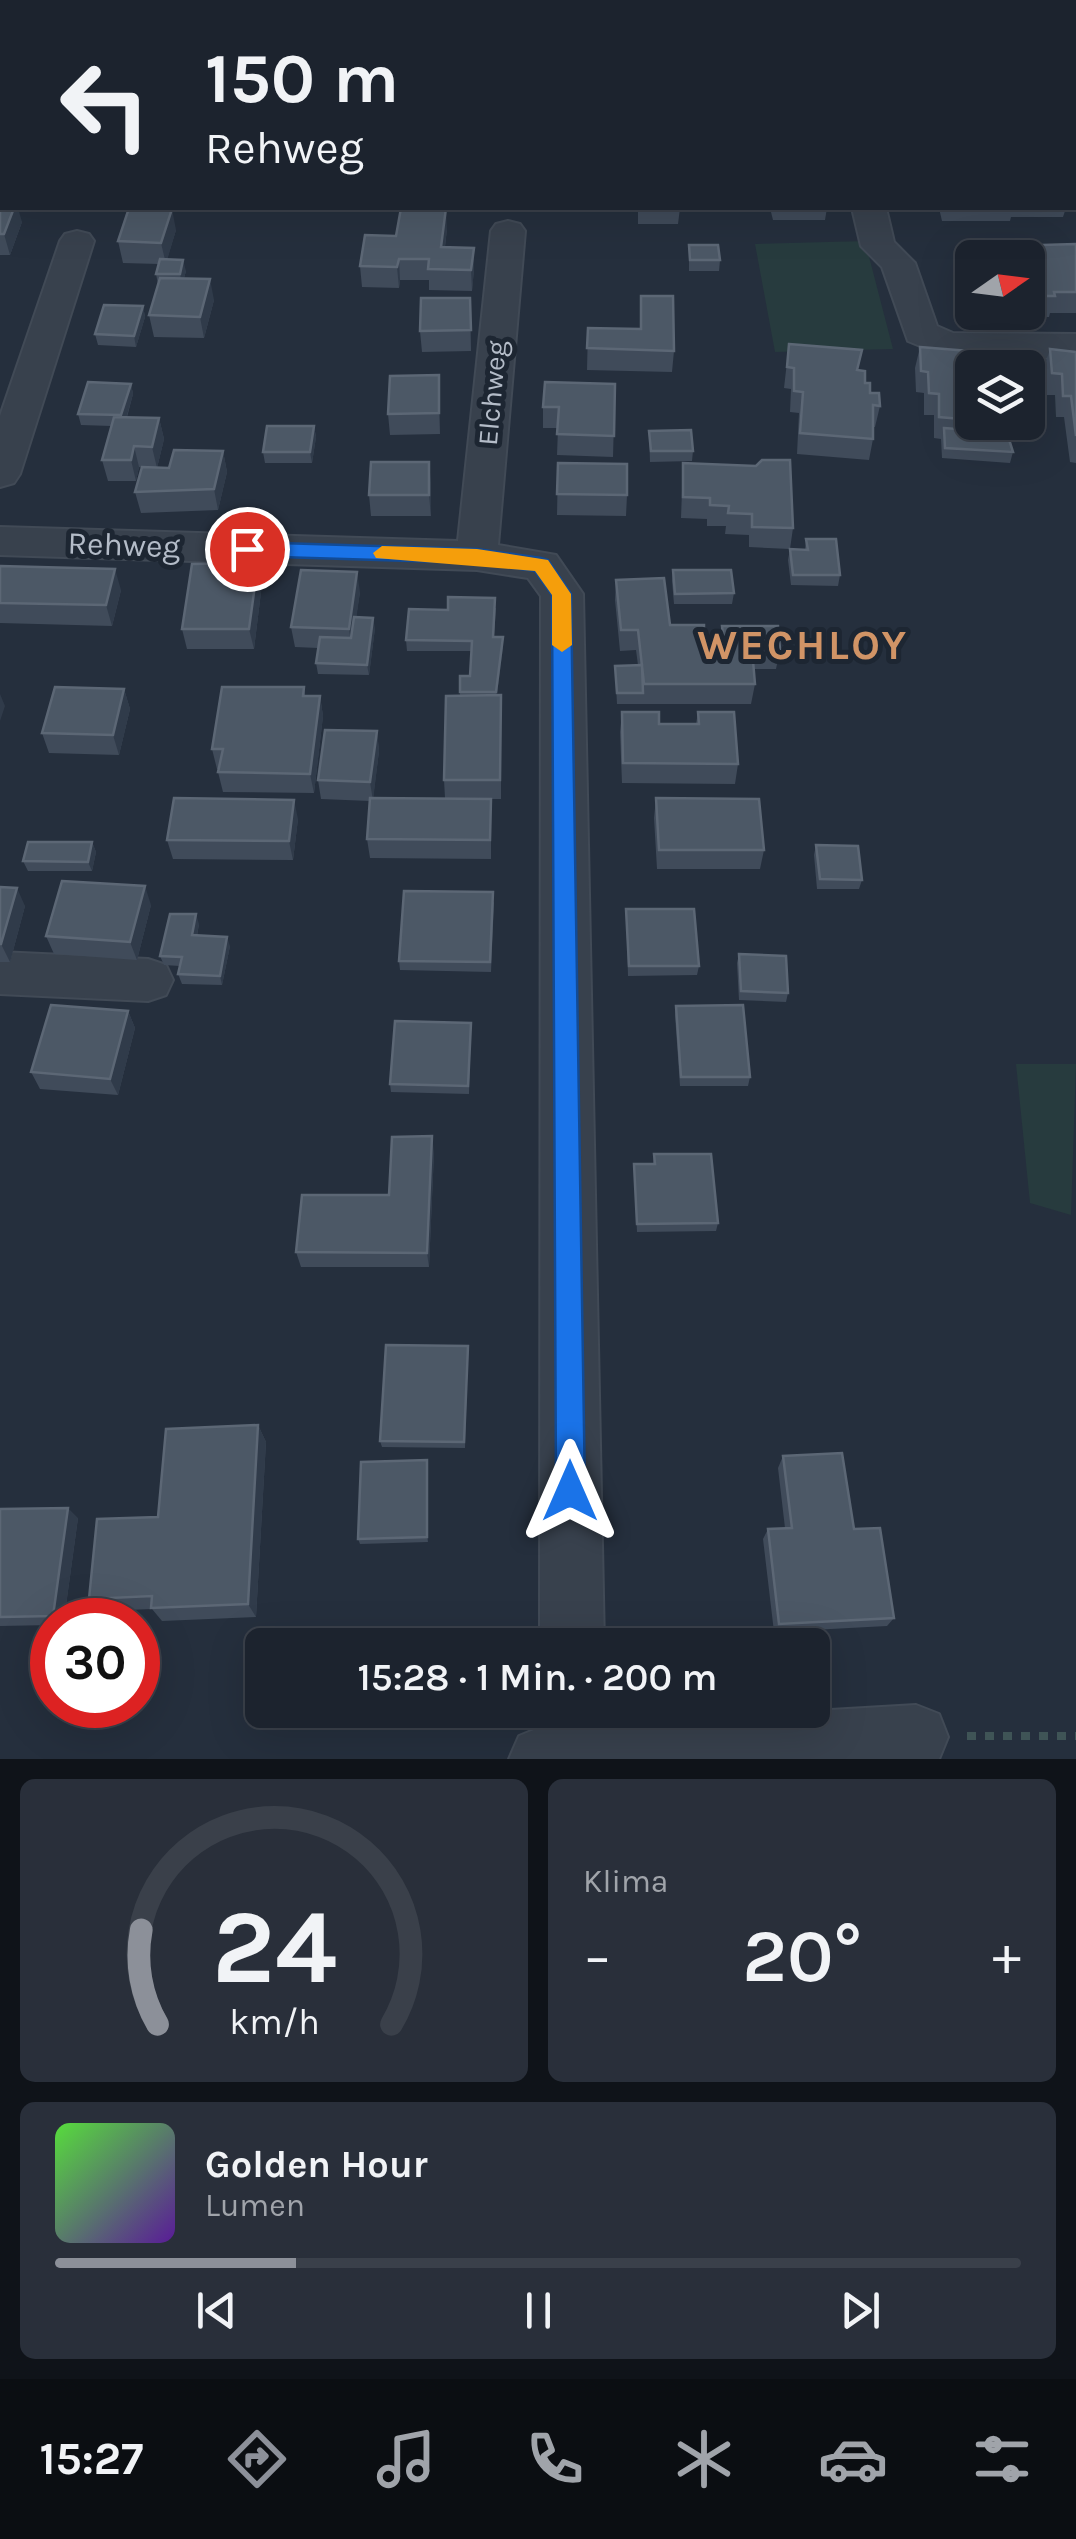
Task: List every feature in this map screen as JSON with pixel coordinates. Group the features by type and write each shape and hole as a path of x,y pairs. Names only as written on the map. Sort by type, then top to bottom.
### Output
{"street":[{"path":"869,210 878,246 898,262 921,333 947,344 1076,346"},
{"name":"Elchweg","path":"477,556 508,231"},
{"path":"0,474 77,241"},
{"name":"Rehweg","path":"0,542 477,556 541,564 562,594 572,1628"},
{"path":"0,973 148,980"},
{"path":"572,1728 573,1758"},
{"path":"542,1759 916,1736"}],"path":[{"path":"916,1736 1076,1736"}],"green space":[{"path":"865,241 893,349 775,352 755,244"},
{"path":"1016,1064 1076,1064 1071,1215 1030,1203"}],"building":[{"path":"0,210 13,210 4,234 0,234"},
{"path":"128,210 172,210 161,243 118,241"},
{"path":"401,210 446,210 441,247 474,248 471,270 428,269 429,259 399,259 397,267 360,266 365,235 396,236"},
{"path":"1076,244 1076,292 1045,296 1045,245"},
{"path":"689,245 718,245 720,260 690,260"},
{"path":"160,259 183,260 180,274 156,274"},
{"path":"160,278 210,279 200,317 149,315"},
{"path":"641,296 673,296 674,351 587,348 588,328 641,329"},
{"path":"421,298 470,298 471,330 420,331"},
{"path":"104,305 143,306 134,336 95,334"},
{"path":"789,344 862,350 857,370 865,371 870,393 879,393 880,406 873,405 873,439 800,433 803,392 794,391 794,368 787,367"},
{"path":"920,347 956,350 955,418 939,417 939,394 929,393 928,372 921,371"},
{"path":"1050,349 1076,352 1076,436 1071,396 1063,396 1062,374 1052,373"},
{"path":"439,375 439,413 388,414 390,376"},
{"path":"88,382 131,384 121,415 78,414"},
{"path":"545,382 615,384 614,436 557,434 559,407 543,407"},
{"path":"114,417 159,418 152,447 134,446 131,460 102,460"},
{"path":"267,426 314,426 310,452 263,452"},
{"path":"944,428 955,429 955,440 1009,440 1013,452 945,448"},
{"path":"691,430 693,451 651,451 649,431"},
{"path":"174,450 223,451 214,489 135,492 142,467 169,468"},
{"path":"762,460 790,460 793,528 752,527 752,514 728,513 729,506 710,505 710,498 683,497 683,463 756,466"},
{"path":"371,462 429,462 429,495 369,495"},
{"path":"558,463 627,464 627,495 557,494"},
{"path":"806,539 836,539 840,575 793,575 790,549 808,550"},
{"path":"258,563 249,629 182,629 192,564"},
{"path":"0,566 115,569 106,605 0,603"},
{"path":"301,570 357,572 349,629 291,627"},
{"path":"673,570 731,570 734,593 675,594"},
{"path":"664,578 670,625 704,625 704,644 724,644 722,626 778,626 780,649 752,649 755,684 644,684 638,630 621,630 616,580"},
{"path":"448,597 495,598 493,637 503,637 496,692 460,692 460,676 470,676 472,641 406,640 409,609 448,610"},
{"path":"354,617 373,618 367,665 316,663 320,637 351,638"},
{"path":"642,665 643,693 617,693 615,666"},
{"path":"55,687 124,689 113,735 42,733"},
{"path":"222,687 304,687 303,696 320,696 310,774 218,772 223,749 212,749"},
{"path":"501,695 500,780 444,780 446,696"},
{"path":"622,712 659,712 659,724 699,724 698,712 734,712 738,764 623,763"},
{"path":"325,730 377,731 370,782 318,780"},
{"path":"174,798 294,800 289,841 167,840"},
{"path":"370,798 491,799 490,840 367,839"},
{"path":"656,798 759,799 764,850 659,850"},
{"path":"28,842 92,842 88,862 23,861"},
{"path":"816,845 858,846 862,880 820,879"},
{"path":"62,881 145,886 130,942 46,936"},
{"path":"0,887 17,888 1,944 0,944"},
{"path":"404,891 493,892 490,962 399,961"},
{"path":"626,909 694,909 699,966 629,966"},
{"path":"170,914 196,914 192,935 227,937 220,976 178,974 182,957 160,956"},
{"path":"739,954 786,956 788,993 741,991"},
{"path":"51,1005 128,1011 110,1079 31,1072"},
{"path":"743,1005 750,1077 681,1077 676,1006"},
{"path":"395,1021 471,1023 468,1086 390,1084"},
{"path":"432,1136 427,1253 296,1252 302,1195 389,1195 392,1137"},
{"path":"654,1154 711,1154 718,1223 637,1224 634,1164 655,1164"},
{"path":"386,1345 468,1346 464,1442 380,1441"},
{"path":"258,1425 248,1604 160,1608 160,1598 152,1596 89,1598 97,1519 158,1517 166,1429"},
{"path":"842,1453 854,1529 880,1528 894,1618 779,1624 768,1529 792,1528 783,1456"},
{"path":"427,1460 427,1537 358,1539 361,1462"},
{"path":"68,1508 56,1598 30,1598 30,1616 0,1617 0,1509"}],"slow traffic":[{"path":"382,553 477,556 541,564 562,594 562,645"}],"district":[{"name":"WECHLOY","path":"803,645"}],"route":[{"path":"247,549 477,556 541,564 562,594 570,1491"}]}
